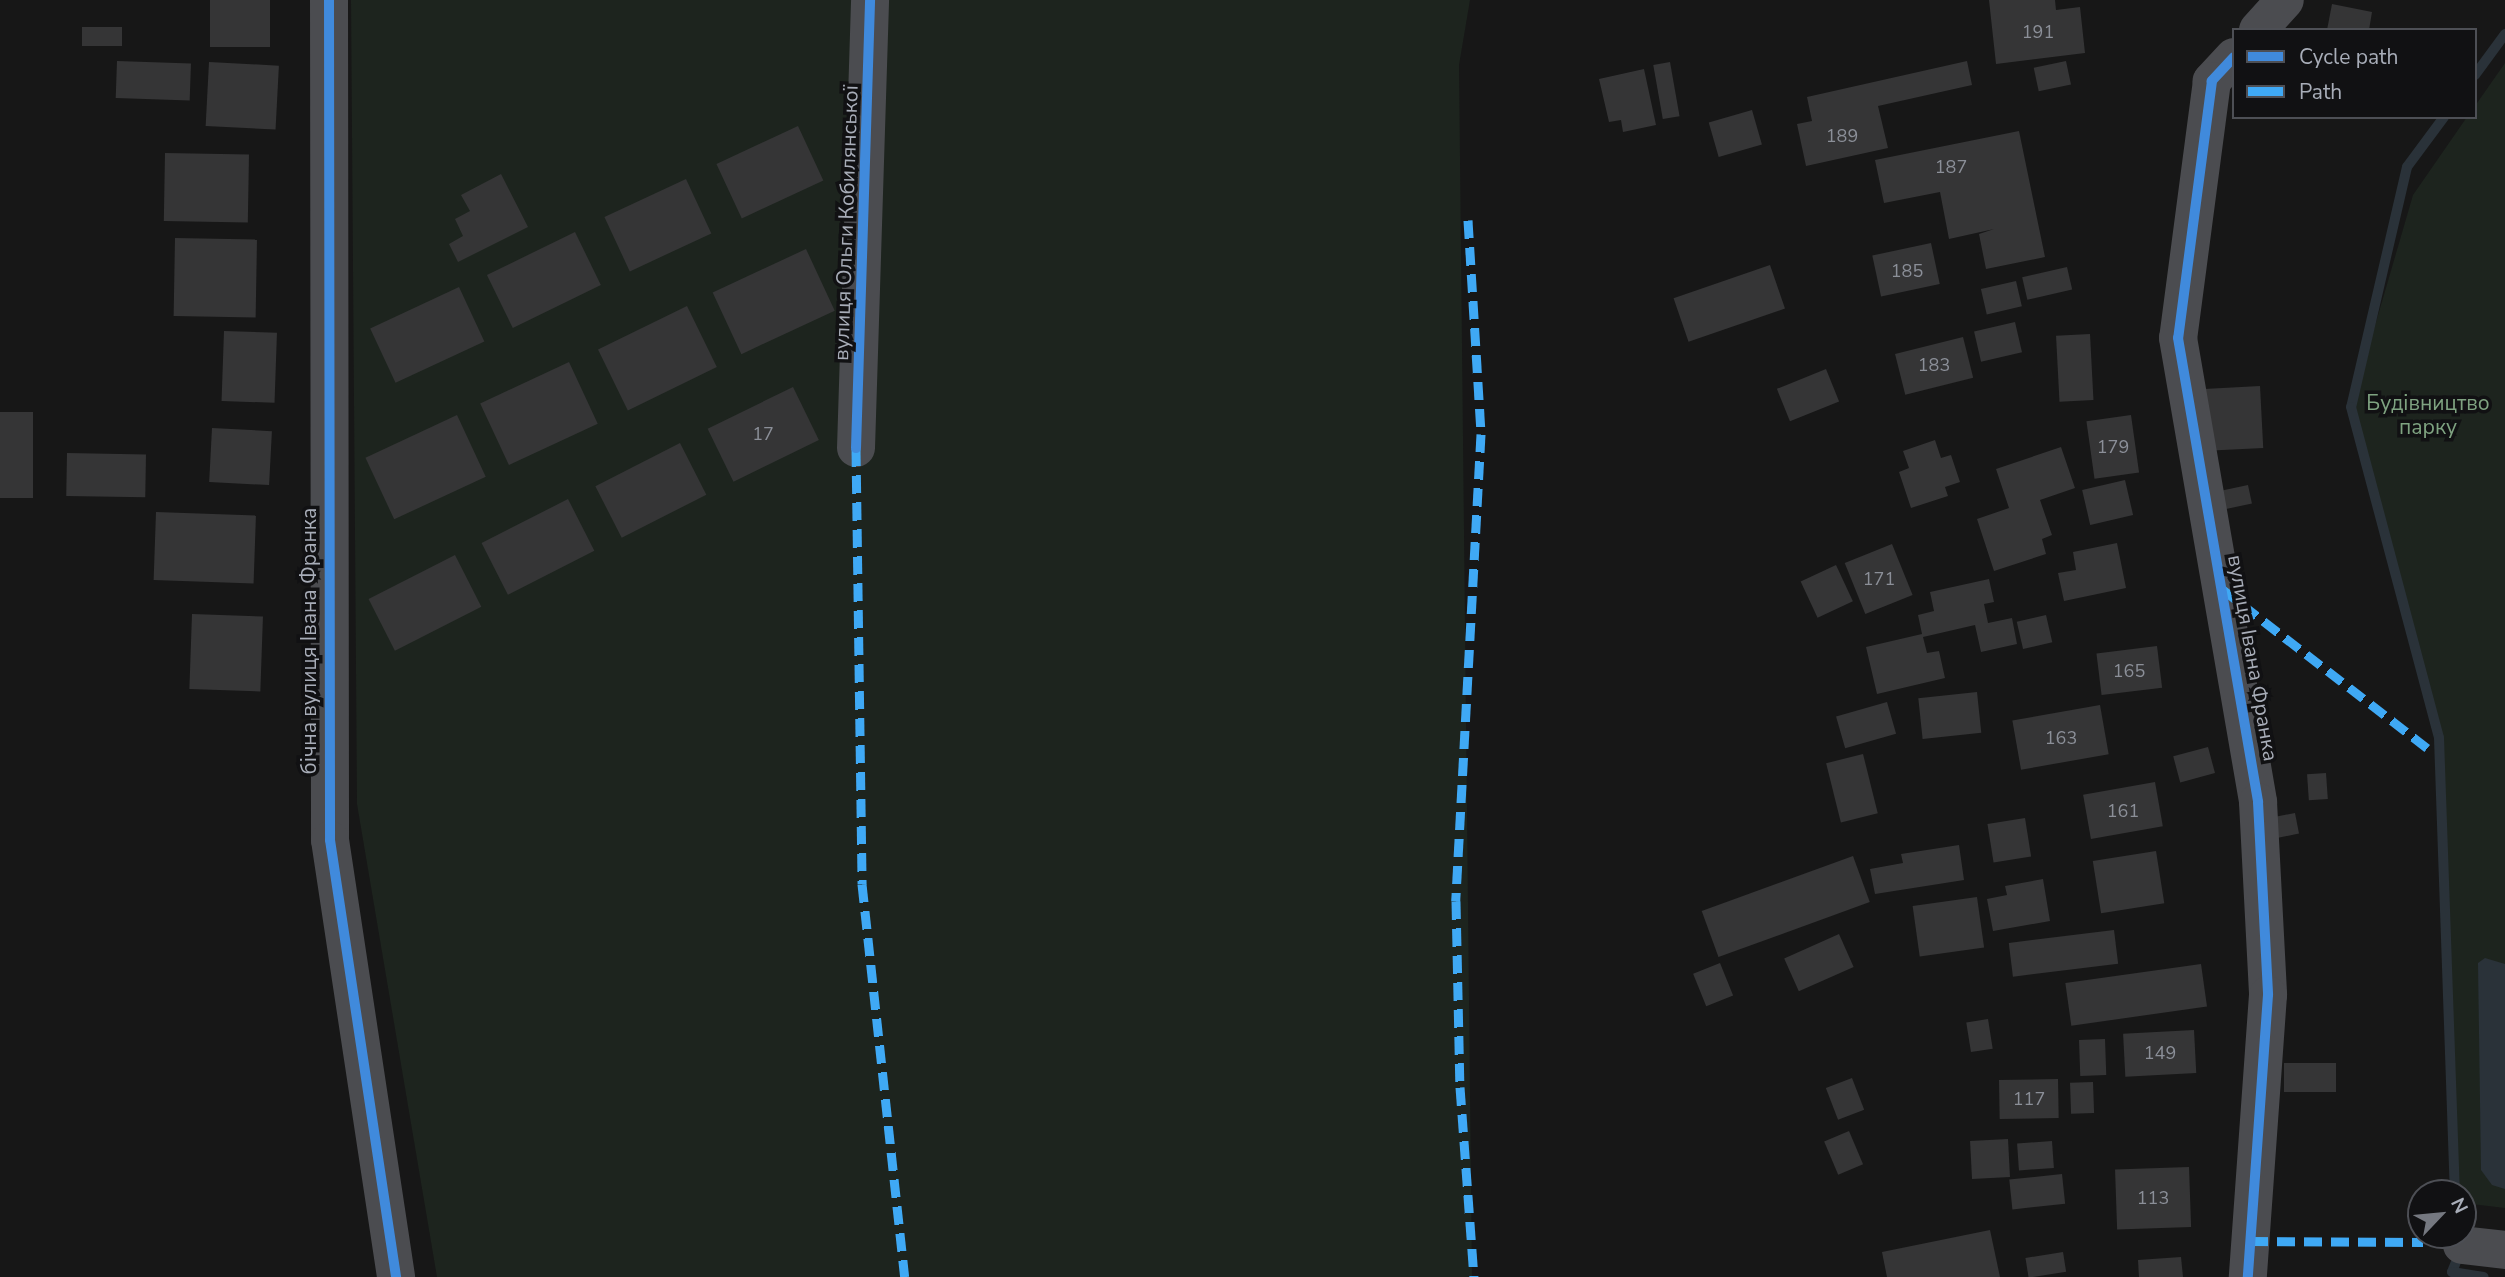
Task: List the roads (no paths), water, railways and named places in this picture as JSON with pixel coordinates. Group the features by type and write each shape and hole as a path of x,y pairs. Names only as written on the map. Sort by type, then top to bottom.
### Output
{"street":[{"name":"бічна вулиця Івана Франка","path":"329,0 330,840 396,1277"},
{"name":"вулиця Ольги Кобилянської","path":"856,448 870,0"},
{"path":"2261,28 2285,0"},
{"name":"вулиця Івана Франка","path":"2232,59 2213,81 2178,338 2258,802 2268,995 2248,1277"},
{"path":"2477,1247 2505,1250"}],"waterway":[{"path":"2477,72 2505,34"},
{"path":"2443,119 2407,167 2351,407 2439,738 2455,1179"},
{"path":"2458,1257 2452,1272 2484,1277"}],"park label":[{"name":"Будівництво парку","path":"2428,415"}]}
